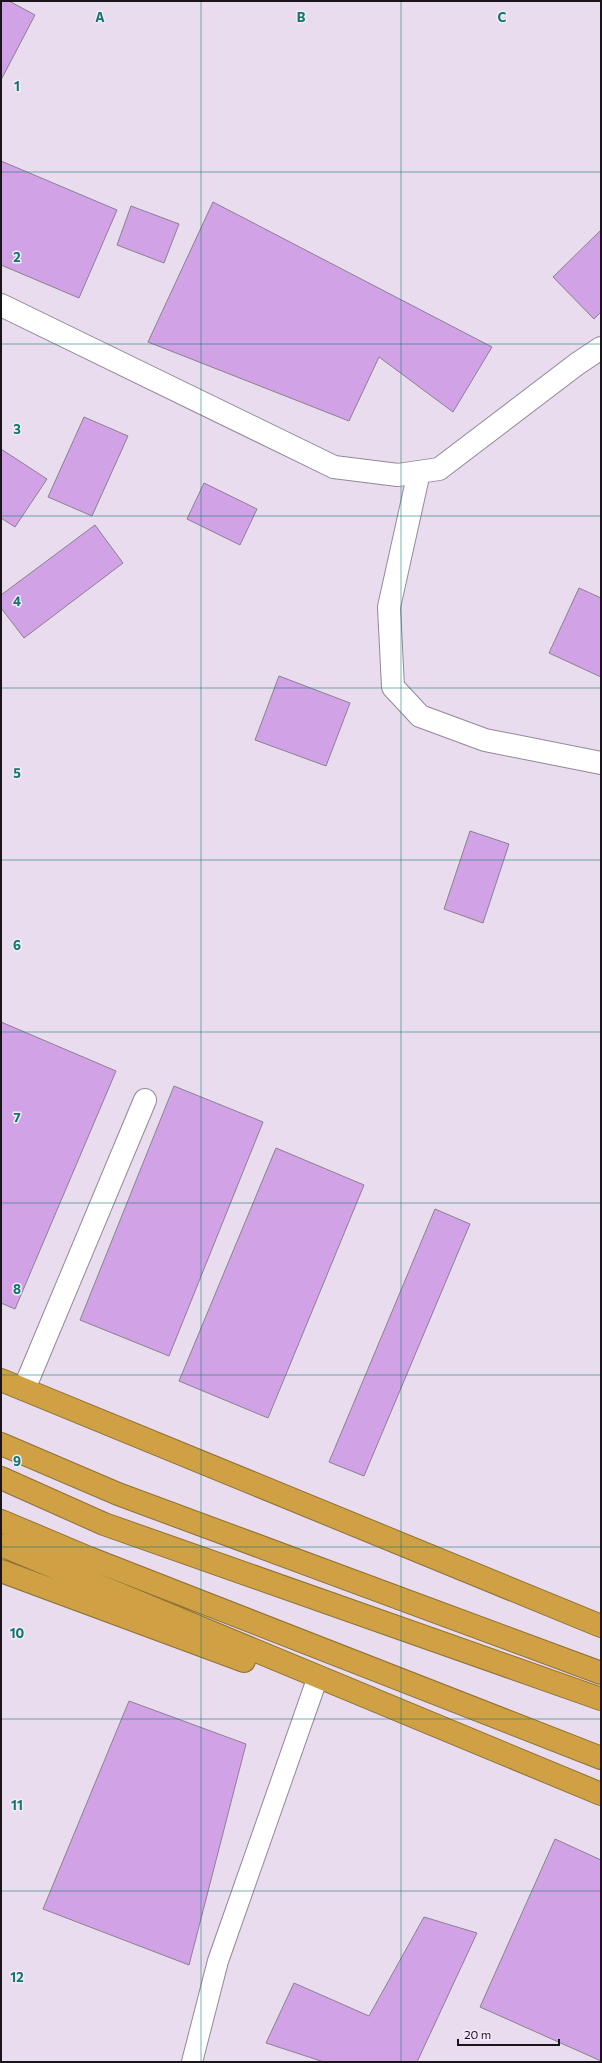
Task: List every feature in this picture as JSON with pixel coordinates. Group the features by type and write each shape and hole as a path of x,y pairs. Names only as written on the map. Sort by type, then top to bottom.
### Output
{"highway":[{"path":"1,1380 601,1626"},
{"path":"1,1444 118,1494 601,1673"},
{"path":"1,1478 104,1524 601,1699"},
{"path":"1,1520 89,1558 601,1758"},
{"path":"1,1546 601,1794"},
{"path":"1,1571 277,1674 315,1685 601,1810"}],"street":[{"path":"1,304 334,467 398,474 439,469 577,364 601,348"},
{"path":"419,472 389,607 394,687 420,716 485,740 601,763"},
{"path":"24,1389 145,1100"}],"lane":[{"path":"192,2062 218,1961 315,1685"}],"building":[{"path":"1,1 9,1 35,15 1,80"},
{"path":"1,161 117,210 79,298 1,265"},
{"path":"213,202 492,347 453,412 379,357 349,421 148,342"},
{"path":"131,206 179,224 164,263 117,245"},
{"path":"601,230 601,312 594,319 553,277"},
{"path":"84,417 128,436 92,516 48,497"},
{"path":"1,449 47,479 15,527 1,518"},
{"path":"204,483 257,509 240,545 187,519"},
{"path":"95,525 123,563 24,638 1,608 1,595"},
{"path":"579,588 601,598 601,677 549,653"},
{"path":"279,676 350,703 326,766 255,740"},
{"path":"470,831 509,844 483,923 444,909"},
{"path":"1,1022 116,1071 15,1309 1,1303"},
{"path":"174,1086 263,1122 169,1356 80,1320"},
{"path":"276,1148 364,1185 268,1418 179,1381"},
{"path":"435,1209 470,1224 364,1476 329,1462"},
{"path":"129,1701 246,1744 189,1965 43,1909"},
{"path":"555,1839 601,1860 601,2061 480,2007"},
{"path":"424,1917 477,1933 417,2062 324,2062 266,2043 294,1983 369,2016"}]}
